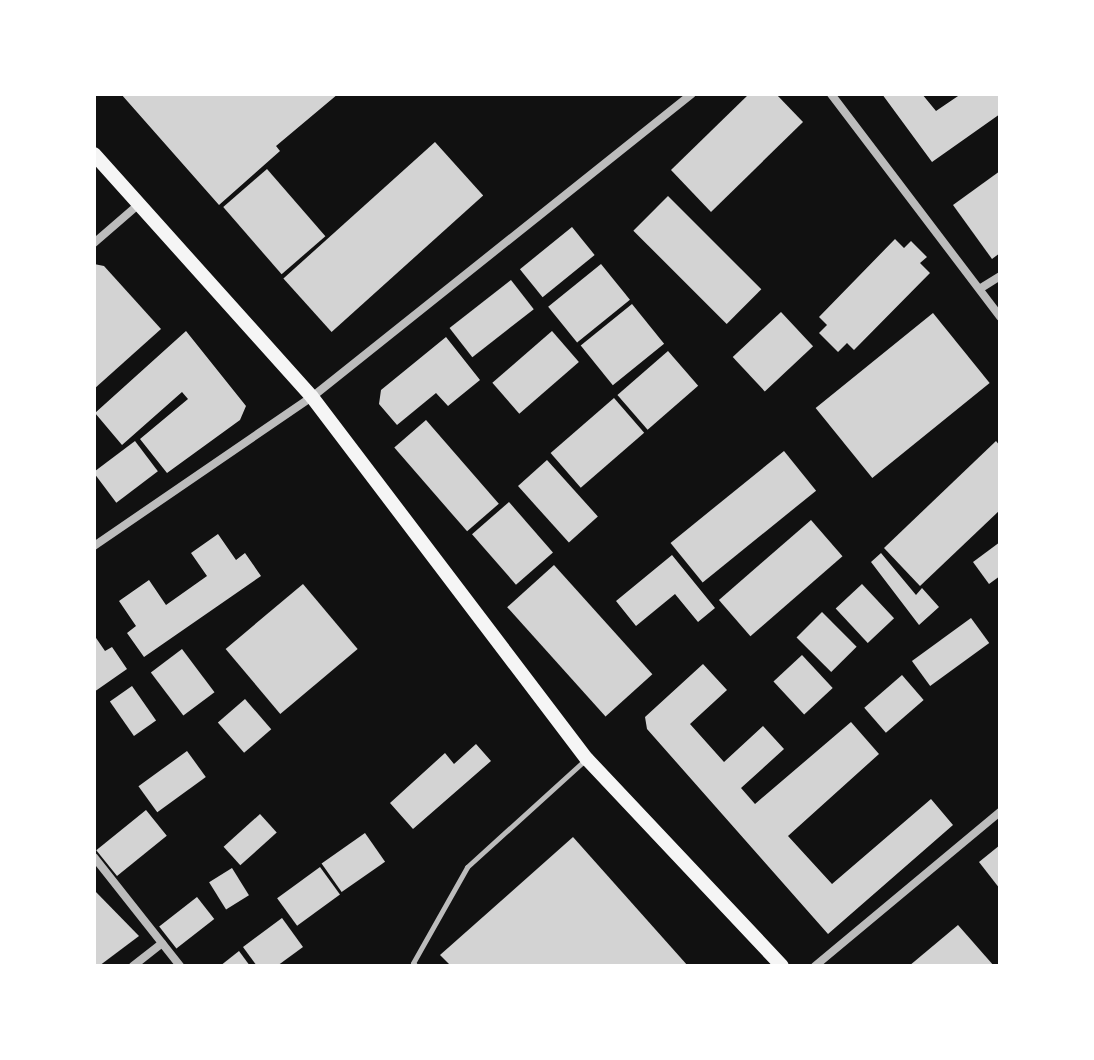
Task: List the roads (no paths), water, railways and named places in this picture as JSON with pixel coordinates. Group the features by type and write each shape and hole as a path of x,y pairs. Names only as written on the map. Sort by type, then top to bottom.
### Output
{"main road":[{"path":"94,154 312,397 587,759 782,966"}],"street":[{"path":"94,546 312,397 692,94"},
{"path":"831,94 1000,317"},
{"path":"94,243 139,204"},
{"path":"981,288 1000,276"},
{"path":"815,966 1000,812"},
{"path":"94,857 180,966"},
{"path":"133,966 162,943"}],"lane":[{"path":"416,966 413,963 467,867 587,759"}]}
